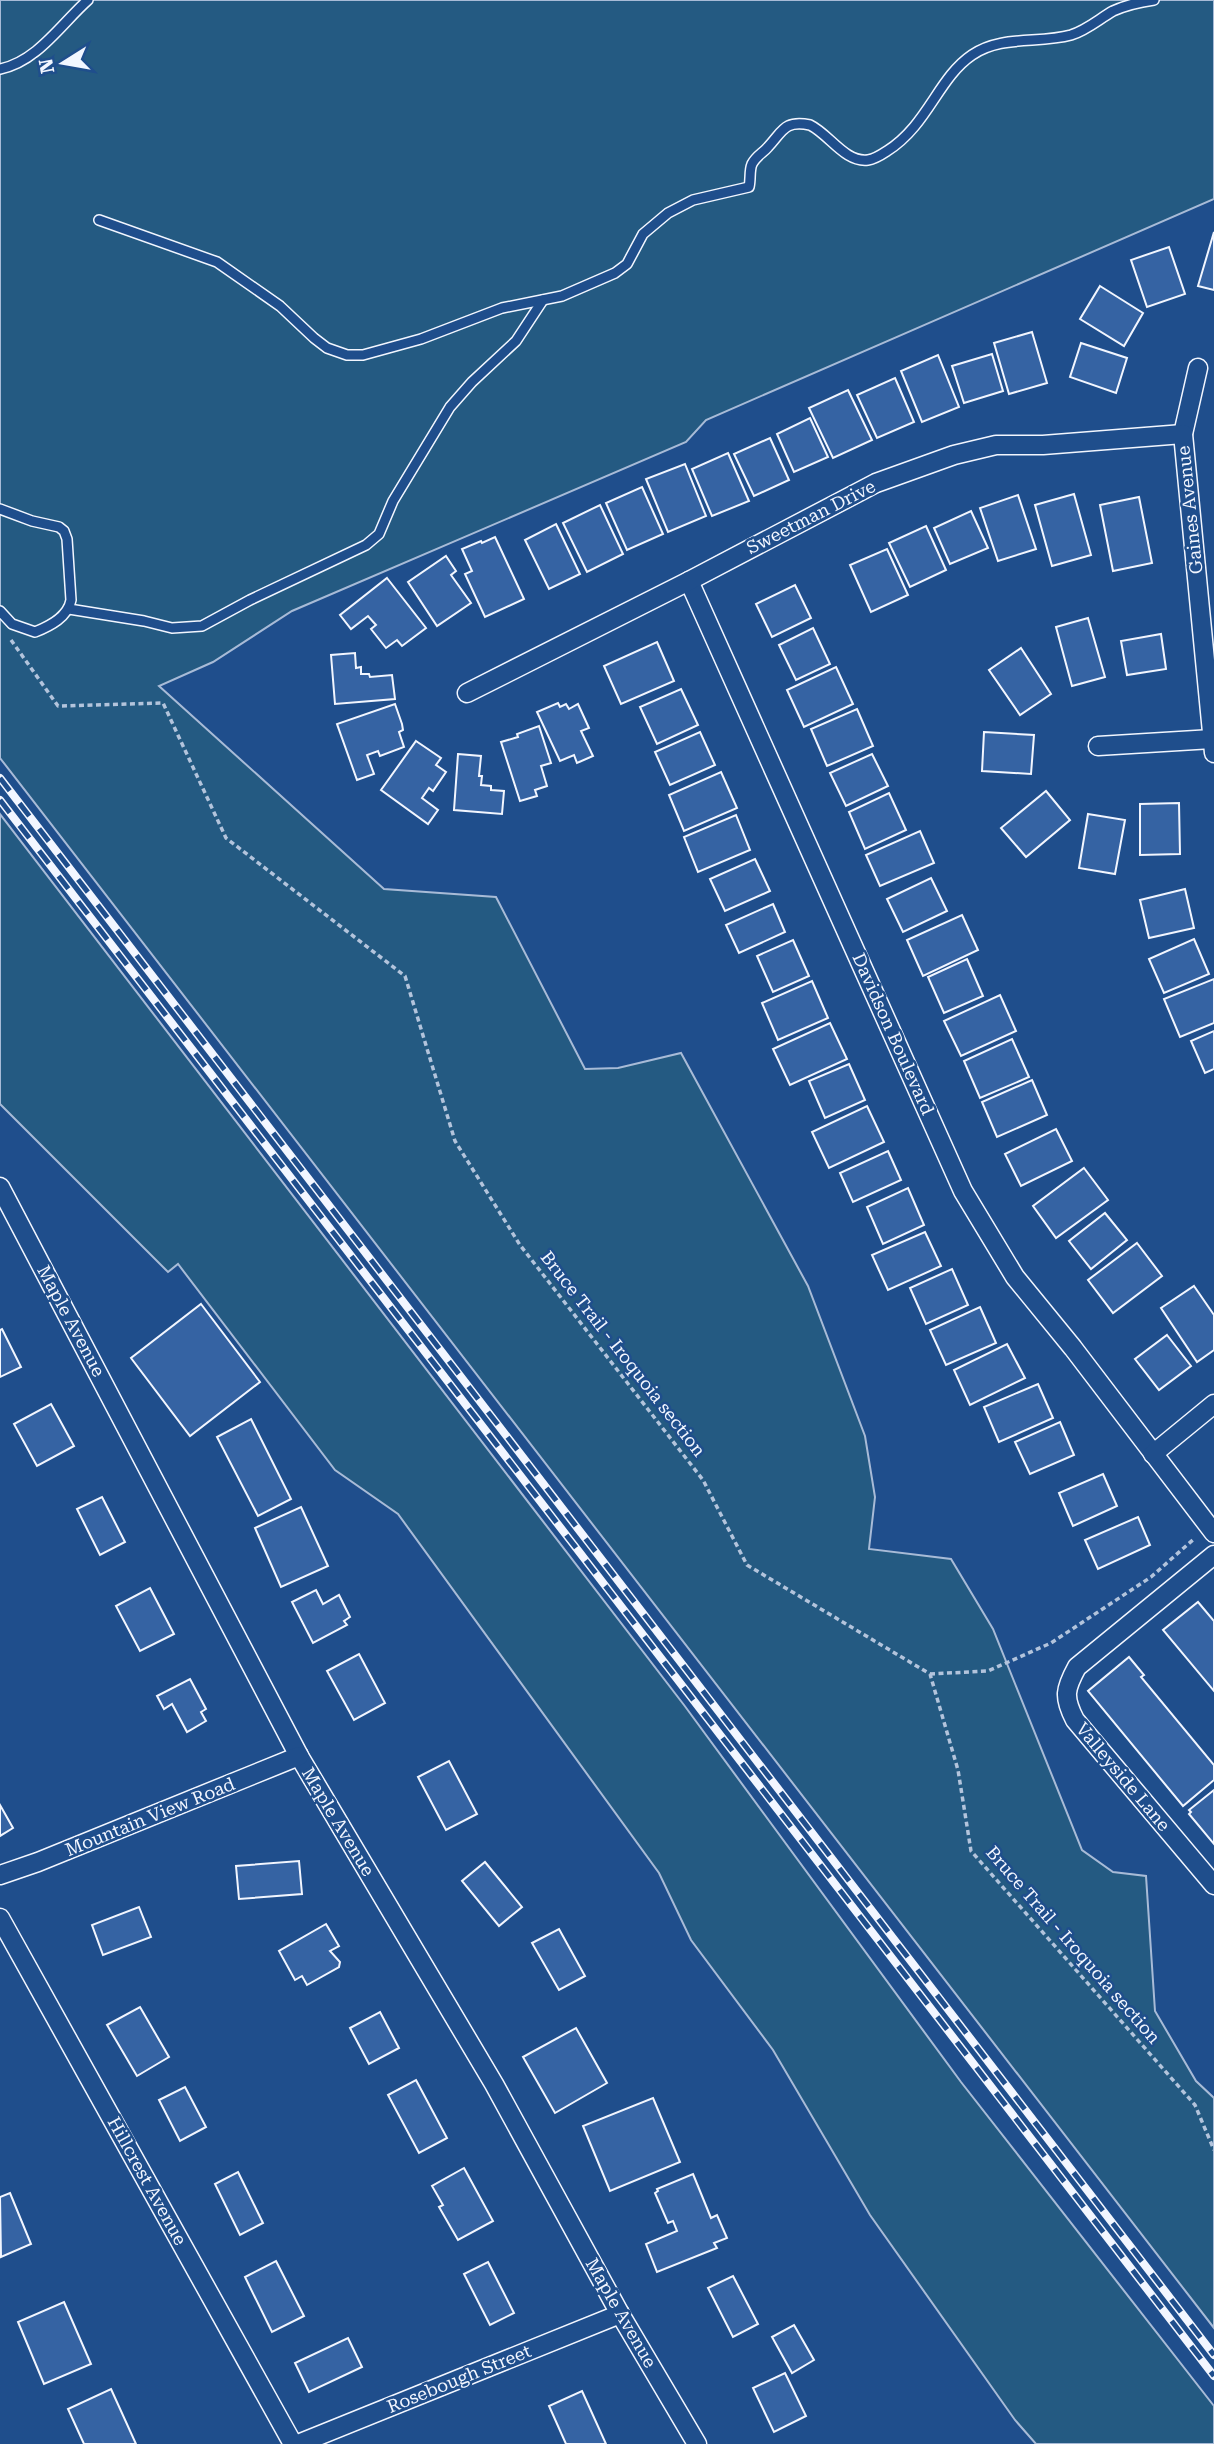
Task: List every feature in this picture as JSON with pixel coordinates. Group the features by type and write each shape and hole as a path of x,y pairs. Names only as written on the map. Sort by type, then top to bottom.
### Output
{"street":[{"name":"Gaines Avenue","path":"1198,368 1183,434 1213,746"},
{"name":"Sweetman Drive","path":"467,693 876,483 954,455 996,445 1183,434"},
{"name":"Davidson Boulevard","path":"689,581 963,1191 1015,1277 1073,1348 1211,1529"},
{"path":"1098,746 1213,746"},
{"name":"Maple Avenue","path":"0,1187 299,1756 494,2084 620,2314 697,2444"},
{"path":"1153,1454 1214,1404"},
{"name":"Valleyside Lane","path":"1214,1555 1077,1667 1067,1686 1066,1696 1068,1708 1075,1720 1214,1885"},
{"name":"Mountain View Road","path":"0,1875 299,1756"},
{"name":"Hillcrest Avenue","path":"0,1918 296,2444"},
{"name":"Rosebough Street","path":"296,2444 620,2314"}],"lane":[{"path":"1,70 16,64 35,50 88,0"},
{"path":"99,220 217,262 280,306 321,344 334,351 347,355 382,352 481,314 562,296 615,273 627,264 643,234 668,213 693,200 749,187 751,167 756,157 767,149 785,128 794,124 810,125 853,158 873,159 894,146 921,121 952,74 979,50 1010,42 1047,40 1071,35 1125,6 1154,0"},
{"path":"69,609 172,628 202,626 366,545 379,534 393,501 450,407 516,341 532,321 543,300"},
{"path":"0,509 32,522 59,527 64,531 70,586 69,609 57,621 34,632 12,624 0,611"}],"path":[{"name":"Bruce Trail - Iroquoia section","path":"7,634 58,706 163,703 226,838 405,976 455,1141 520,1245 703,1480 747,1565 930,1674 958,1770 971,1851 1195,2105 1214,2150"},
{"path":"930,1674 988,1671 1051,1643 1151,1577 1211,1529"}],"shaded area":[{"path":"0,0 1214,0 1214,199 706,420 686,442 292,611 213,662 159,686 384,889 496,897 585,1069 618,1068 681,1053 808,1286 865,1436 875,1497 869,1549 951,1559 993,1629 1082,1850 1113,1872 1146,1876 1155,2011 1196,2081 1214,2098 1214,2328 0,758"},
{"path":"0,814 684,1705 961,2082 1214,2406 1214,2444 1036,2444 1015,2420 870,2215 773,2050 691,1940 659,1873 398,1514 335,1470 178,1264 168,1272 0,1104"}],"building":[{"path":"1214,232 1214,290 1198,286"},
{"path":"1169,247 1185,294 1147,307 1131,260"},
{"path":"1100,286 1143,313 1124,346 1080,319"},
{"path":"1032,332 1047,383 1009,394 994,343"},
{"path":"1081,343 1127,358 1116,393 1070,377"},
{"path":"992,354 1003,391 964,403 952,366"},
{"path":"938,355 959,407 922,422 901,371"},
{"path":"895,378 914,422 877,438 857,395"},
{"path":"848,390 872,440 833,458 809,408"},
{"path":"810,418 828,457 794,472 777,434"},
{"path":"770,438 789,480 754,496 734,454"},
{"path":"728,453 749,501 712,516 692,469"},
{"path":"685,464 706,516 668,532 646,479"},
{"path":"642,487 663,534 627,550 606,503"},
{"path":"1074,494 1091,555 1052,566 1035,505"},
{"path":"1018,495 1036,549 998,561 980,508"},
{"path":"1139,497 1152,563 1113,571 1100,505"},
{"path":"600,505 623,554 587,572 563,523"},
{"path":"971,511 988,548 950,564 934,528"},
{"path":"556,524 580,574 549,589 525,540"},
{"path":"926,526 946,570 910,587 889,543"},
{"path":"495,537 524,599 485,617 465,574 472,571 462,549"},
{"path":"887,549 908,595 871,612 850,565"},
{"path":"446,556 456,571 451,575 471,603 437,626 408,582"},
{"path":"387,578 426,628 402,646 397,640 386,648 371,629 376,625 368,616 351,629 340,615"},
{"path":"795,585 811,618 772,637 756,604"},
{"path":"1088,618 1105,677 1072,686 1056,627"},
{"path":"813,628 830,664 796,680 779,645"},
{"path":"1161,634 1166,669 1127,675 1121,641"},
{"path":"657,642 674,681 621,704 604,666"},
{"path":"1021,648 1051,694 1020,715 989,670"},
{"path":"355,653 356,668 361,667 361,674 369,674 370,677 392,675 395,699 335,704 331,655"},
{"path":"836,667 853,704 804,727 787,690"},
{"path":"681,689 698,725 657,744 640,707"},
{"path":"558,703 560,707 566,704 569,709 578,704 589,728 581,731 593,756 577,763 574,755 560,761 537,712"},
{"path":"395,704 402,724 403,730 399,732 404,747 380,756 378,751 367,755 374,774 357,780 337,724"},
{"path":"857,709 873,746 827,766 811,729"},
{"path":"539,726 551,763 541,766 547,786 535,790 537,796 520,801 501,742"},
{"path":"700,732 715,765 670,785 655,752"},
{"path":"984,732 1034,735 1031,774 982,771"},
{"path":"416,741 441,758 436,765 446,772 433,791 429,788 422,798 438,810 428,824 381,790"},
{"path":"458,754 481,756 481,785 491,786 491,790 504,791 502,814 454,810"},
{"path":"872,754 888,786 846,806 830,773"},
{"path":"721,772 737,808 684,831 669,795"},
{"path":"1046,791 1070,820 1026,857 1001,828"},
{"path":"889,793 906,830 865,849 849,812"},
{"path":"1179,803 1180,854 1140,855 1140,804"},
{"path":"1088,814 1125,820 1115,874 1079,868"},
{"path":"736,815 750,850 698,872 684,837"},
{"path":"920,831 934,863 880,886 866,855"},
{"path":"755,859 770,891 725,911 710,879"},
{"path":"931,878 947,911 903,932 887,899"},
{"path":"1185,889 1194,928 1149,938 1140,900"},
{"path":"773,904 785,932 739,953 726,925"},
{"path":"962,915 978,950 923,976 907,940"},
{"path":"1194,939 1209,974 1164,993 1149,959"},
{"path":"793,940 809,976 773,992 757,956"},
{"path":"967,959 983,996 944,1013 928,977"},
{"path":"1214,979 1214,1023 1180,1037 1164,999"},
{"path":"812,981 828,1018 778,1040 762,1003"},
{"path":"1000,995 1016,1031 961,1056 944,1021"},
{"path":"830,1023 847,1059 790,1085 773,1049"},
{"path":"1214,1031 1214,1069 1205,1073 1191,1041"},
{"path":"1012,1039 1029,1077 980,1098 964,1061"},
{"path":"849,1064 865,1100 825,1118 809,1081"},
{"path":"1032,1080 1047,1115 997,1137 982,1102"},
{"path":"867,1106 884,1142 829,1168 812,1132"},
{"path":"1056,1129 1072,1161 1021,1186 1005,1154"},
{"path":"888,1151 901,1180 853,1202 840,1173"},
{"path":"1084,1168 1108,1200 1056,1238 1033,1206"},
{"path":"908,1188 924,1225 883,1244 867,1207"},
{"path":"1105,1213 1127,1240 1091,1269 1069,1241"},
{"path":"925,1232 941,1266 888,1290 872,1255"},
{"path":"1137,1243 1162,1276 1113,1313 1088,1280"},
{"path":"952,1269 968,1305 926,1324 910,1288"},
{"path":"1194,1286 1214,1315 1214,1350 1197,1362 1161,1308"},
{"path":"201,1304 260,1382 190,1436 131,1358"},
{"path":"980,1307 996,1343 946,1365 930,1330"},
{"path":"2,1329 21,1367 0,1377 0,1330"},
{"path":"1167,1335 1191,1366 1159,1390 1135,1359"},
{"path":"1007,1344 1025,1378 970,1405 954,1370"},
{"path":"1038,1384 1053,1418 999,1442 984,1407"},
{"path":"51,1404 74,1446 37,1466 14,1424"},
{"path":"251,1419 291,1499 258,1516 217,1437"},
{"path":"1060,1422 1074,1455 1030,1474 1015,1442"},
{"path":"1103,1474 1117,1506 1073,1526 1059,1493"},
{"path":"102,1497 125,1542 100,1555 77,1509"},
{"path":"301,1507 328,1566 281,1587 255,1528"},
{"path":"1138,1517 1150,1545 1098,1569 1085,1540"},
{"path":"150,1588 174,1634 140,1651 116,1606"},
{"path":"316,1590 323,1604 339,1595 350,1617 344,1621 347,1625 313,1643 292,1602"},
{"path":"1198,1602 1214,1621 1214,1691 1163,1630"},
{"path":"359,1654 385,1703 354,1720 327,1671"},
{"path":"1129,1657 1144,1675 1141,1677 1214,1765 1214,1780 1183,1806 1088,1691"},
{"path":"190,1679 206,1709 201,1712 206,1721 187,1732 172,1704 164,1709 157,1696"},
{"path":"449,1761 477,1814 446,1830 418,1777"},
{"path":"1214,1790 1214,1844 1189,1814 1189,1810"},
{"path":"0,1805 13,1828 0,1836"},
{"path":"299,1861 302,1894 239,1899 236,1866"},
{"path":"485,1862 522,1907 499,1926 462,1881"},
{"path":"139,1907 151,1937 103,1955 92,1925"},
{"path":"326,1924 339,1946 330,1951 340,1962 339,1967 307,1985 302,1976 295,1980 279,1951"},
{"path":"559,1929 585,1976 559,1990 532,1943"},
{"path":"140,2007 169,2057 137,2076 107,2025"},
{"path":"380,2012 399,2048 369,2064 350,2028"},
{"path":"576,2028 607,2083 555,2113 523,2057"},
{"path":"416,2080 447,2138 419,2153 388,2095"},
{"path":"185,2087 206,2127 180,2141 159,2100"},
{"path":"653,2098 680,2162 610,2191 583,2126"},
{"path":"464,2168 493,2221 458,2240 439,2207 443,2205 432,2186"},
{"path":"238,2172 263,2223 240,2235 215,2184"},
{"path":"693,2174 711,2218 717,2215 727,2238 714,2243 717,2248 657,2272 646,2244 677,2231 673,2221 668,2223 655,2193 657,2189"},
{"path":"10,2193 31,2244 1,2257 0,2197"},
{"path":"276,2261 304,2316 272,2332 245,2277"},
{"path":"488,2262 514,2313 490,2325 464,2274"},
{"path":"733,2276 758,2324 733,2337 708,2288"},
{"path":"64,2302 91,2364 44,2384 18,2322"},
{"path":"794,2325 814,2360 792,2373 772,2337"},
{"path":"348,2338 362,2367 309,2392 295,2363"},
{"path":"785,2373 806,2416 774,2432 753,2388"},
{"path":"111,2389 136,2444 84,2444 68,2409"},
{"path":"582,2391 606,2444 566,2444 549,2406"}],"railway":[{"path":"0,778 1214,2355"},
{"path":"0,800 1214,2376"}]}
